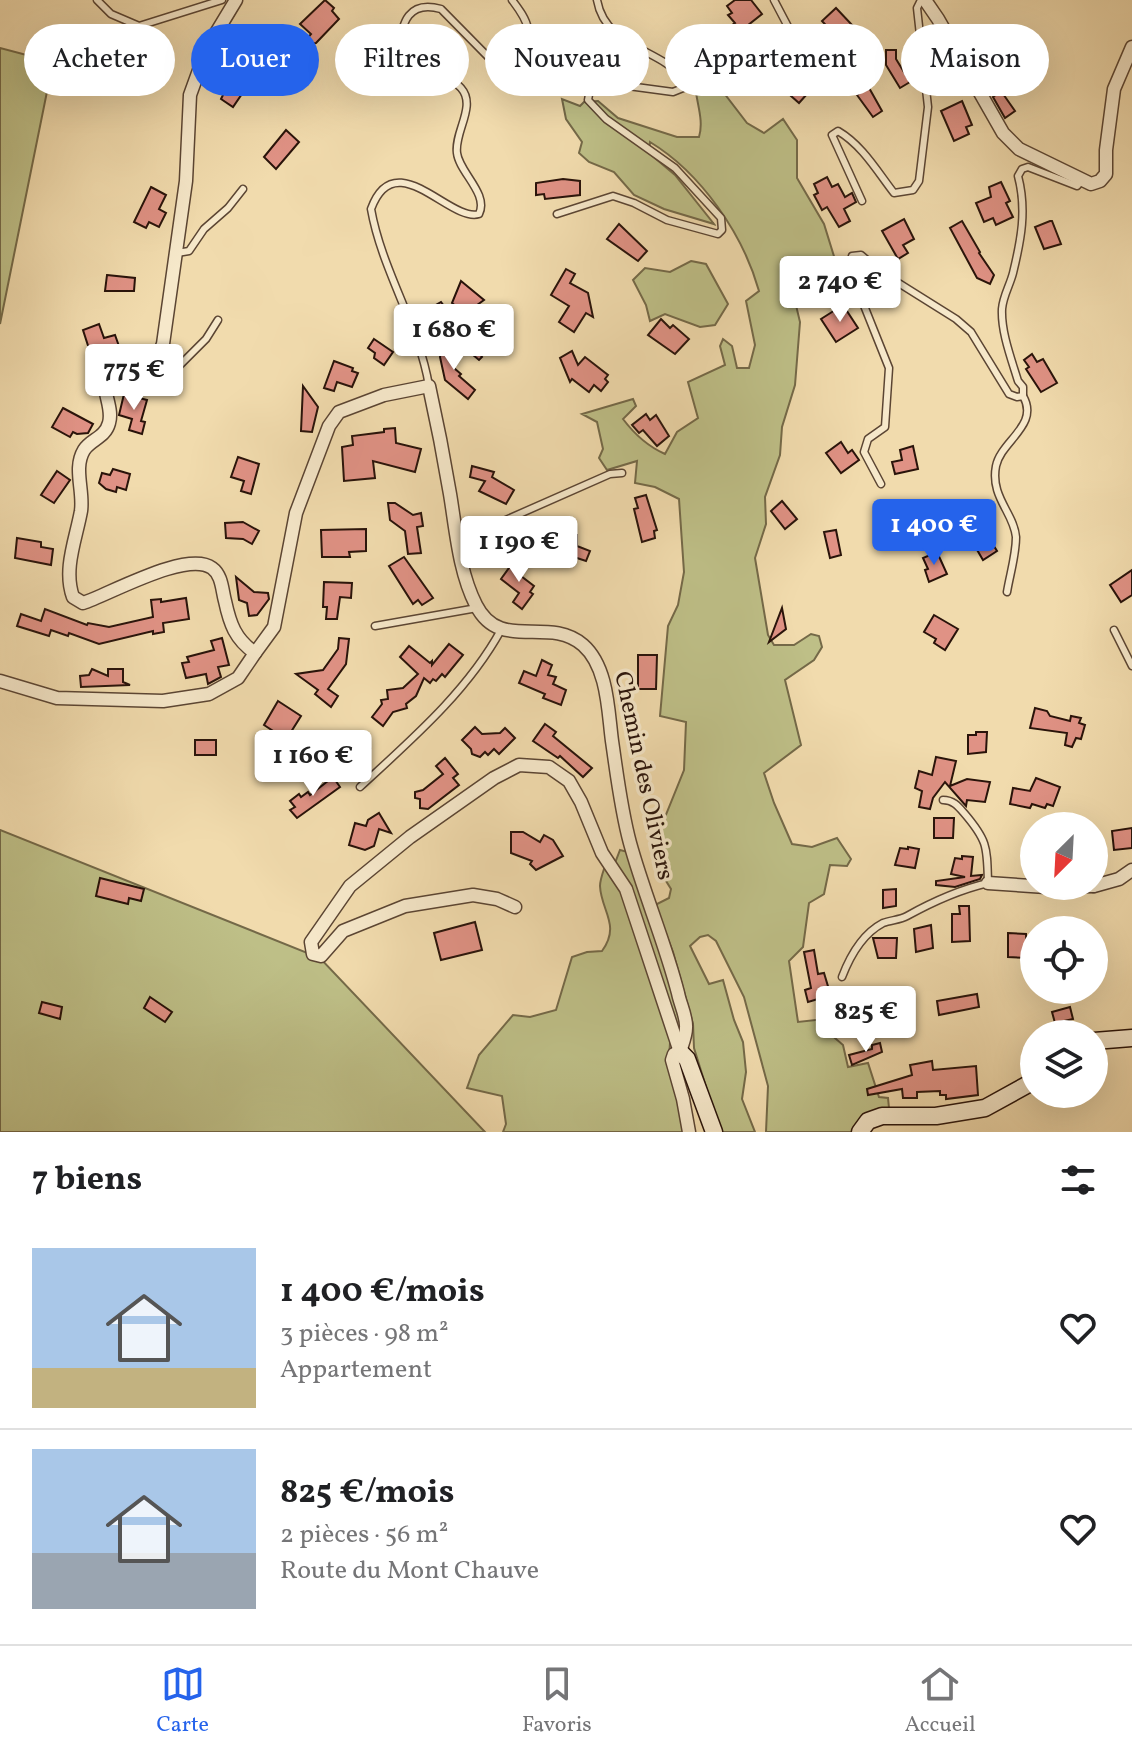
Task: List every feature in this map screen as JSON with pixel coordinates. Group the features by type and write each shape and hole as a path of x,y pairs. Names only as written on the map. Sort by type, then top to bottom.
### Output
{"street":[{"path":"236,0 207,48 190,95 186,181 163,344 159,354 117,363 107,369 103,380 110,420 105,434 85,448 79,463 81,509 72,546 69,587 73,597 83,603 156,573 198,562 211,567 219,575 231,628 242,644 255,653"},
{"path":"923,0 938,19 1003,133 1019,149 1091,184 1100,181 1106,174 1114,89 1132,47"},
{"path":"0,681 57,698 163,701 209,694 238,678 274,627 296,513 329,426 339,412 384,395 429,386 468,587 477,608 501,630"},
{"name":"Chemin des Oliviers","path":"501,630 512,633 533,630 562,633 584,645 597,666 606,691 617,778 629,840 669,959 686,1028 680,1052 674,1054 672,1060 689,1132"},
{"path":"515,907 497,899 473,895 405,906 343,931 321,956 313,954 311,942 350,886 410,837 494,778 519,765 549,767 569,781 602,853 626,889 680,1052 687,1059 714,1132"},
{"path":"1108,882 1132,870"},
{"path":"988,883 1020,885"},
{"path":"1108,1040 1132,1038"},
{"path":"860,1132 868,1121 882,1116 936,1116 985,1108 1020,1089"}],"lane":[{"path":"97,0 111,14 139,26 222,0"},
{"path":"429,386 425,365 390,274 371,209 374,200 391,184 402,183 416,186 465,214 479,214 482,208 480,198 457,158 455,141 468,104 467,97 453,81 406,58 400,49 403,23 412,11 421,7 441,9 505,74 513,75 520,71 525,62 528,29 512,0"},
{"path":"557,214 613,196 667,220 718,234 722,230 721,218 675,168 606,119 588,100 591,84 606,83 673,92 683,88 683,77 673,66 625,43 606,23 597,0"},
{"path":"774,0 787,24"},
{"path":"862,201 832,135 838,131 849,137 894,193 913,190 919,181 928,107 917,8 923,0"},
{"path":"1007,592 1016,535 997,493 995,476 999,456 1023,426 1027,415 1023,387 1018,381 1002,320 1002,304 1013,275 1024,219 1024,198 1018,176 1022,169 1028,167 1066,184 1077,186 1082,180"},
{"path":"175,259 189,251 204,229 228,208 243,189"},
{"path":"881,484 864,452 868,439 885,427 889,368 849,268 852,256 861,255 881,272 965,326 1009,394 1023,396"},
{"path":"159,354 162,373 169,376 206,339 218,320"},
{"path":"458,541 610,474 622,473"},
{"path":"375,626 477,608"},
{"path":"360,787 429,723 488,652 501,630"},
{"path":"1114,630 1132,666"},
{"path":"842,977 856,948 886,922 903,919 947,895 988,883 987,850 982,834 956,804 943,800"}],"green space":[{"path":"0,48 24,54 24,96 46,96 0,324"},
{"path":"697,96 726,96 747,123 764,133 783,119 797,140 797,178 824,224 837,266 827,285 810,295 789,276 800,322 795,385 782,427 780,455 765,497 766,524 755,558 768,635 774,645 794,645 811,634 819,636 822,647 814,660 785,680 801,745 764,773 792,844 812,847 837,838 851,859 847,866 830,865 824,894 809,903 803,947 789,961 798,1022 833,1021 828,1032 843,1045 848,1067 868,1063 879,1097 888,1098 889,1108 855,1132 766,1132 768,1086 744,997 716,941 708,935 700,937 690,946 709,984 723,980 743,1042 746,1072 742,1099 755,1132 720,1132 694,1048 693,1024 673,952 655,905 669,898 671,889 656,865 657,837 684,770 686,722 660,716 668,626 678,605 684,572 679,499 655,487 635,483 637,461 607,470 599,458 603,449 597,422 582,414 633,399 636,406 623,419 642,440 665,454 677,432 698,418 688,382 725,365 720,346 723,339 732,346 737,368 749,368 755,345 746,301 759,291 731,227 686,170 650,142 649,153 675,175 714,224 664,209 634,195 614,172 589,162 579,153 582,142 566,119 562,99 580,106 584,102 598,101 618,118 677,137 699,137 701,120"},
{"path":"691,261 706,264 728,304 715,325 700,327 665,314 650,321 646,305 633,280 645,268 670,272"},
{"path":"0,830 320,958 485,1132 0,1132"},
{"path":"620,850 628,852 668,968 683,1030 670,1043 669,1059 687,1132 503,1132 506,1124 502,1096 467,1088 479,1055 513,1015 530,1017 556,1010 572,957 602,951 610,926 600,881 605,866 615,863"}],"building":[{"path":"325,0 334,8 332,11 339,19 319,40 319,24 300,24"},
{"path":"735,0 751,0 762,14 749,24 734,24 727,6"},
{"path":"836,8 851,24 825,24 822,21"},
{"path":"886,50 896,50 896,59 901,67 901,87 900,88 886,65"},
{"path":"222,96 240,96 233,107 221,99"},
{"path":"791,96 805,96 799,103"},
{"path":"858,96 874,96 882,111 873,117"},
{"path":"1004,96 1015,111 1005,118 993,97"},
{"path":"962,101 972,125 966,127 969,134 954,141 941,111"},
{"path":"286,130 299,142 276,169 264,157"},
{"path":"827,177 832,187 838,184 845,197 852,193 856,202 844,209 850,221 839,227 827,207 822,210 814,195 818,193 814,184"},
{"path":"563,179 580,181 580,195 545,199 544,194 536,195 536,183"},
{"path":"1001,182 1013,217 996,225 993,218 984,222 976,203 991,197 989,187"},
{"path":"151,187 166,195 159,209 166,213 159,227 149,222 146,228 134,222"},
{"path":"904,219 914,239 903,245 908,253 898,259 882,231"},
{"path":"962,221 994,275 990,284 977,278 950,228"},
{"path":"1050,221 1061,244 1044,249 1035,227"},
{"path":"619,224 647,251 638,261 607,239"},
{"path":"566,269 575,274 570,283 588,293 593,317 586,313 574,332 559,322 569,306 551,295"},
{"path":"107,275 135,278 134,291 105,291"},
{"path":"461,281 484,300 455,321 482,357 479,360 453,338 436,305 441,302 450,314 457,307 452,303"},
{"path":"843,305 858,328 836,342 821,319"},
{"path":"661,319 689,339 675,354 648,335"},
{"path":"99,324 104,338 115,335 120,349 92,358 83,330"},
{"path":"374,339 393,352 384,365 374,358 375,353 368,348"},
{"path":"442,345 454,346 454,368 475,390 468,399 445,380 440,357"},
{"path":"572,351 578,365 585,357 608,375 605,379 608,382 601,391 594,385 589,392 572,379 570,382 560,358"},
{"path":"1032,354 1037,362 1043,359 1057,383 1041,392 1026,369 1029,367 1024,360"},
{"path":"334,361 358,373 352,387 337,382 334,391 324,388"},
{"path":"303,386 318,407 312,432 301,431"},
{"path":"124,394 147,400 141,421 145,422 142,434 129,430 132,419 119,415"},
{"path":"63,408 93,424 88,433 73,432 70,437 52,427"},
{"path":"646,414 650,420 656,415 669,436 657,446 643,430 639,433 632,425"},
{"path":"395,428 396,443 421,449 415,472 373,461 375,478 344,481 342,447 353,445 352,436"},
{"path":"841,442 848,453 852,450 859,460 841,473 826,453"},
{"path":"913,446 918,469 895,474 892,462 902,460 900,450"},
{"path":"238,457 259,464 251,494 241,491 244,481 231,477"},
{"path":"472,466 494,472 492,477 514,490 506,504 479,491 485,481 470,477"},
{"path":"113,469 130,474 126,490 117,487 116,492 99,483 102,473 110,475"},
{"path":"57,471 70,480 54,503 41,495"},
{"path":"646,495 657,530 654,531 655,538 642,542 634,509 638,508 635,498"},
{"path":"782,501 797,519 785,529 771,511"},
{"path":"388,503 395,503 413,515 421,513 423,526 417,527 421,553 408,554 405,531 390,520"},
{"path":"243,522 259,531 252,544 243,539 226,538 225,523"},
{"path":"565,524 567,535 577,535 577,546 590,551 586,561 574,557 572,564 565,562 553,549 558,544 554,526"},
{"path":"982,527 997,551 983,560 969,536"},
{"path":"366,529 366,551 349,552 350,557 322,557 321,530"},
{"path":"836,530 841,555 830,558 824,532"},
{"path":"17,538 41,542 41,547 53,549 51,565 15,558"},
{"path":"937,552 947,574 929,582 923,558"},
{"path":"404,557 433,598 422,605 418,600 413,604 389,566"},
{"path":"514,561 525,570 521,576 534,586 530,592 533,594 522,609 513,602 519,593 501,579"},
{"path":"1132,570 1132,595 1121,602 1110,585"},
{"path":"236,577 254,592 268,593 269,599 257,615 249,616 247,603 239,600"},
{"path":"324,582 352,583 351,598 340,597 337,619 326,619"},
{"path":"186,598 189,619 163,623 164,632 153,634 153,631 99,644 69,633 68,636 51,630 49,636 17,626 21,614 41,621 45,609 87,625 109,627 153,617 151,600 161,599 161,602"},
{"path":"782,608 786,629 769,642"},
{"path":"934,615 958,629 945,650 934,643 936,639 924,632"},
{"path":"222,638 229,665 218,667 221,677 208,684 206,674 186,678 182,663 189,662 187,657 214,650 211,641"},
{"path":"339,638 349,639 346,664 328,689 338,696 331,707 315,694 318,690 296,674 323,670 338,649"},
{"path":"449,644 463,655 445,677 442,674 430,683 424,678 416,696 406,704 407,708 393,712 383,726 372,717 382,704 381,700 388,699 387,690 403,688 418,674 400,657 409,646 430,663 432,661 432,665"},
{"path":"638,655 657,655 656,689 638,689"},
{"path":"542,660 552,665 548,675 556,677 553,684 566,690 561,705 519,683 524,671 536,676"},
{"path":"92,669 108,676 108,669 123,669 123,682 130,685 81,687 80,676 89,675"},
{"path":"278,701 301,716 289,735 281,736 264,725"},
{"path":"1035,708 1070,721 1071,716 1081,718 1079,723 1085,725 1081,739 1076,738 1072,747 1065,745 1067,733 1030,728"},
{"path":"545,724 556,732 553,736 592,768 583,777 560,756 558,758 533,741"},
{"path":"475,727 482,734 500,733 505,728 515,738 499,754 494,749 480,757 472,754 462,740"},
{"path":"336,732 345,745 360,734 370,748 341,766 326,739"},
{"path":"976,732 987,732 986,752 968,754 968,735 976,735"},
{"path":"195,740 216,740 216,755 195,755"},
{"path":"936,757 956,761 950,786 967,779 990,782 985,802 967,800 966,806 945,782 933,798 930,809 919,807 922,791 915,788 919,771 932,775"},
{"path":"445,758 458,774 453,778 459,785 428,809 420,808 420,799 415,798 415,792 423,790 443,774 436,766"},
{"path":"333,777 340,787 297,818 290,810 295,807 290,801 299,794 301,797 308,792 310,795"},
{"path":"1036,778 1060,787 1053,806 1047,804 1045,808 1032,804 1030,808 1010,804 1013,788 1030,791"},
{"path":"379,813 391,833 379,829 374,846 365,850 349,845 355,823 366,826 368,820"},
{"path":"934,818 954,818 953,838 934,838"},
{"path":"1132,828 1132,848 1114,850 1112,831"},
{"path":"511,832 523,832 540,842 544,835 553,840 563,856 536,870 530,864 532,861 511,853"},
{"path":"900,848 919,849 915,868 895,865"},
{"path":"962,856 973,857 971,876 982,875 980,879 955,887 936,885 936,881 965,877 951,874 955,858 962,859"},
{"path":"100,878 144,889 141,901 129,898 128,904 96,896"},
{"path":"896,889 896,906 883,908 883,890"},
{"path":"959,906 969,906 970,941 952,942 952,914 960,914"},
{"path":"475,922 482,950 441,960 434,933"},
{"path":"931,925 933,948 916,952 914,929"},
{"path":"1008,933 1020,934 1020,958 1008,957"},
{"path":"873,938 897,938 896,958 878,958"},
{"path":"814,950 818,974 824,973 830,993 808,1002 805,990 811,988 804,952"},
{"path":"977,994 979,1007 939,1015 937,1001"},
{"path":"150,997 172,1012 165,1022 144,1008"},
{"path":"42,1002 62,1007 60,1019 39,1013"},
{"path":"1070,1007 1073,1019 1054,1020 1052,1012"},
{"path":"880,1043 882,1052 852,1065 849,1055 872,1049 872,1045"},
{"path":"932,1061 933,1070 976,1066 978,1095 946,1099 940,1091 917,1092 917,1098 903,1098 902,1089 868,1095 867,1089 912,1075 910,1065"}]}
